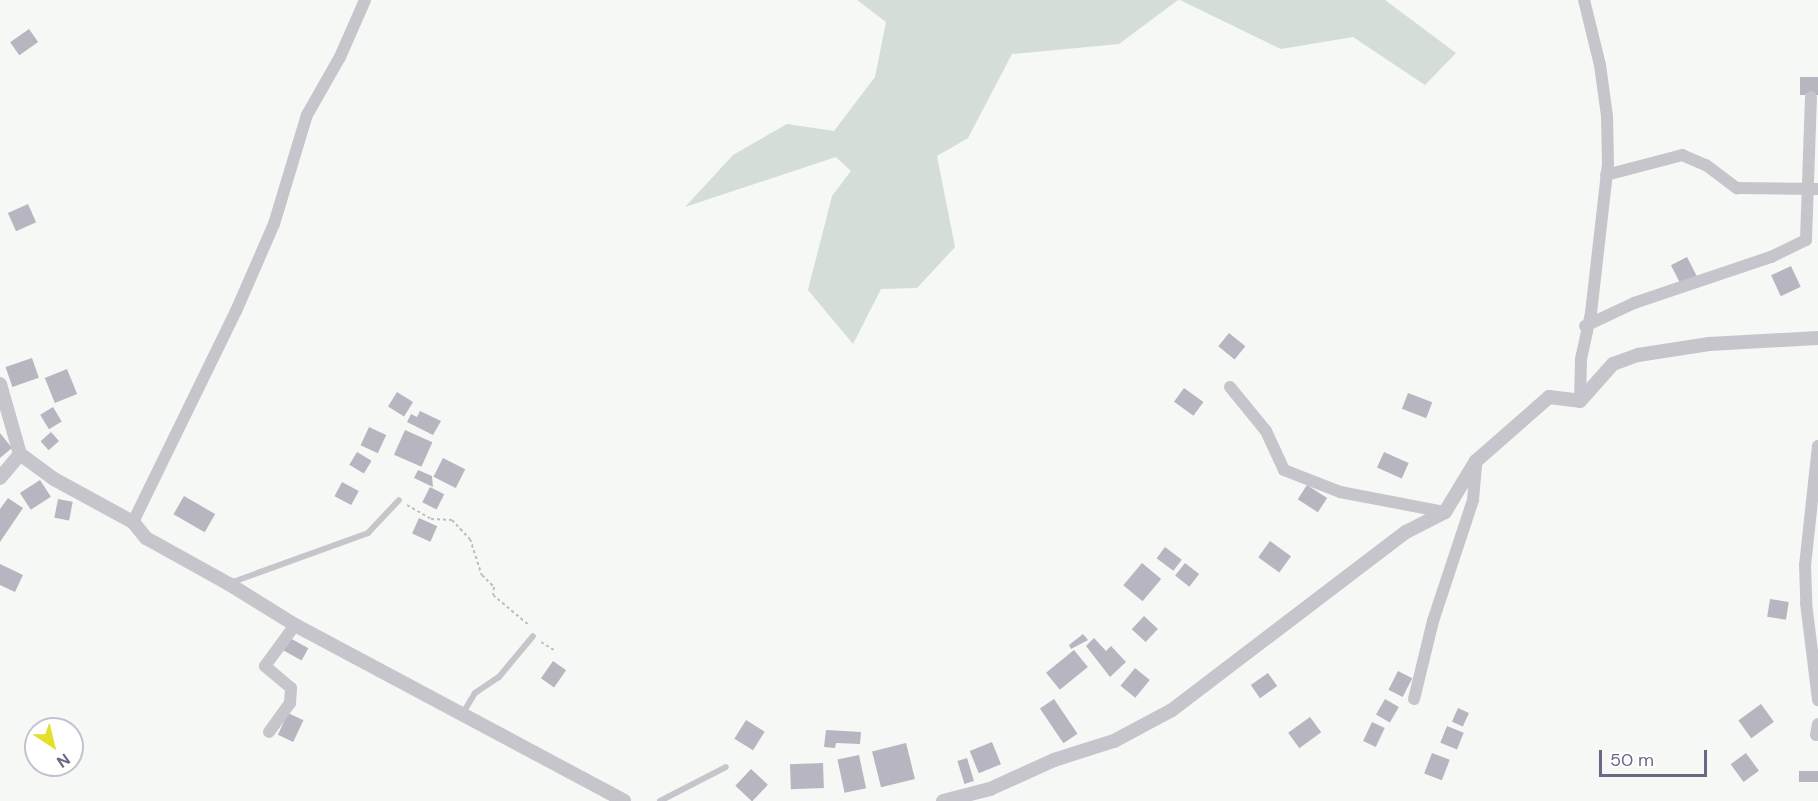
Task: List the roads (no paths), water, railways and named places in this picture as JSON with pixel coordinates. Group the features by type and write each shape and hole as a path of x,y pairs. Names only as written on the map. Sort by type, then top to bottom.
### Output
{"street":[{"path":"133,522 274,224 307,115 340,57 365,0"},
{"path":"1580,401 1585,326 1591,313 1606,175 1607,116 1600,64 1584,0"},
{"path":"1585,326 1634,303 1771,257 1806,240 1813,188 1811,97"},
{"path":"1606,175 1682,155 1706,165 1737,188 1813,188"},
{"path":"1580,401 1613,364 1638,355 1709,344 1818,338"},
{"path":"0,384 20,454 78,494 133,522 146,538 229,584 295,626 463,713 624,801"},
{"path":"1230,387 1266,431 1284,470 1340,492 1445,512"},
{"path":"943,801 972,796 1054,760 1114,741 1172,710 1406,532 1445,512 1476,461 1549,397 1580,401"},
{"path":"1818,446 1805,565 1806,603 1818,700"},
{"path":"0,478 20,454"},
{"path":"1414,699 1433,621 1473,500 1476,461"},
{"path":"269,732 290,703 291,688 265,666 295,626"}],"lane":[{"path":"229,584 368,532 399,500"},
{"path":"463,713 475,693 499,677 533,636"},
{"path":"660,801 726,767"}]}
